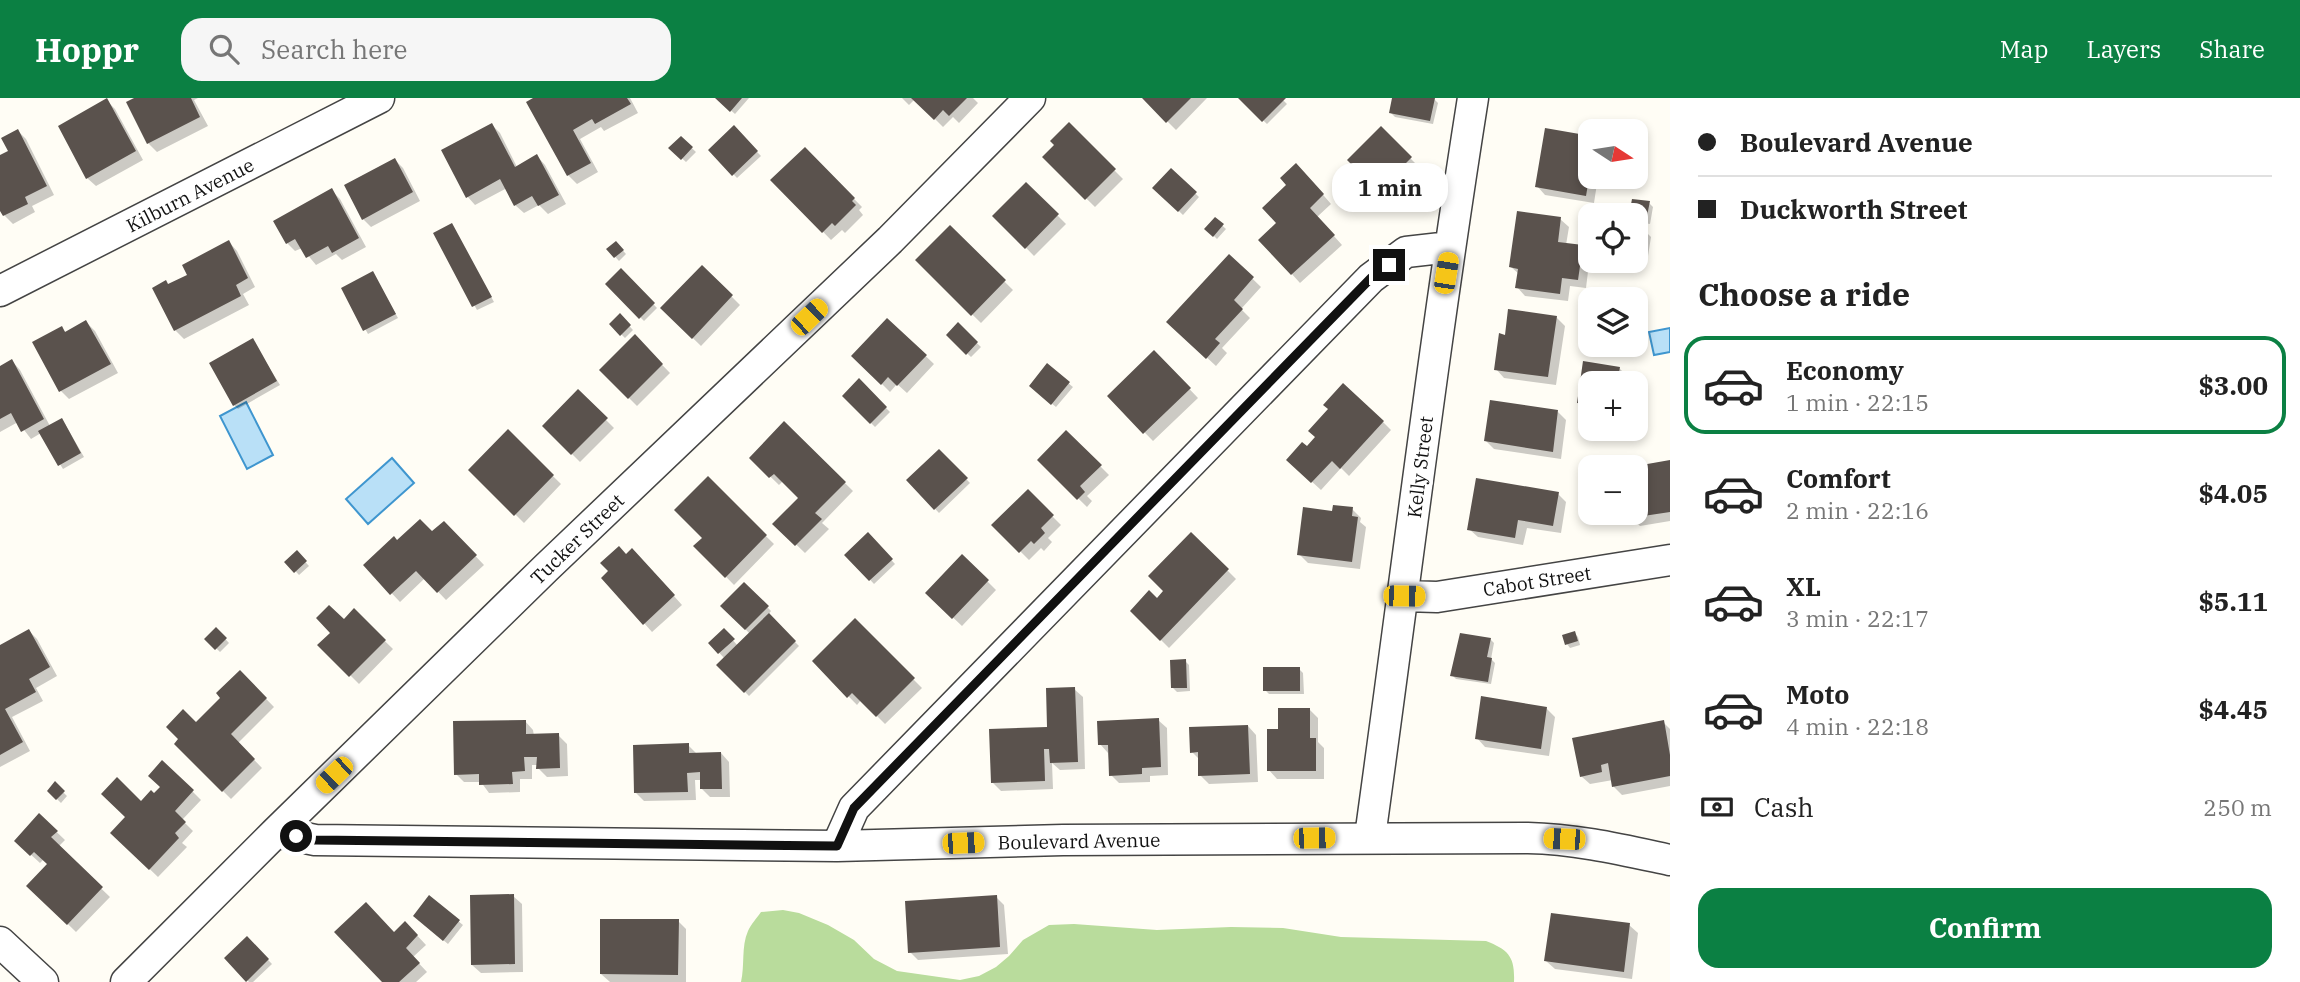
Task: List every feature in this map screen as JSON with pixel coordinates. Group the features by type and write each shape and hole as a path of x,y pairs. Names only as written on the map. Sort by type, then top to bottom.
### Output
{"street":[{"name":"Kilburn Avenue","path":"0,291 379,98"},
{"name":"Tucker Street","path":"126,982 566,548 890,240 1030,98"},
{"name":"Kelly Street","path":"1370,837 1450,247 1473,98"},
{"path":"837,846 854,808 1371,278 1406,251 1450,247"},
{"name":"Cabot Street","path":"1404,596 1437,597 1670,560"},
{"name":"Boulevard Avenue","path":"276,832 315,840 837,846 1063,840 1370,837 1564,839 1670,860"},
{"path":"0,942 43,982"}],"green space":[{"path":"783,910 799,913 828,925 854,940 874,959 897,971 960,980 979,976 996,967 1023,940 1049,925 1074,924 1157,930 1283,928 1341,937 1486,941 1505,951 1512,960 1514,982 741,982 749,928 761,912"}],"water":[{"path":"1670,328 1670,352 1654,355 1649,332"},
{"path":"246,402 273,455 247,469 220,416"},
{"path":"392,458 414,483 368,524 346,499"}],"building":[{"path":"107,98 136,151 86,179 58,126"},
{"path":"134,98 191,98 200,117 147,144 126,102"},
{"path":"533,98 627,98 631,104 595,124 592,119 573,130 591,163 567,176 526,102"},
{"path":"715,98 742,98 730,112"},
{"path":"911,98 967,98 949,116 943,110 934,120"},
{"path":"1142,98 1191,98 1166,123"},
{"path":"1238,98 1286,98 1262,122"},
{"path":"1392,98 1435,98 1430,121 1389,113"},
{"path":"1069,122 1116,169 1085,200 1042,157 1054,145 1050,141"},
{"path":"492,123 515,167 537,154 559,195 538,206 532,196 514,206 500,179 466,198 441,150"},
{"path":"734,125 758,151 732,176 708,150"},
{"path":"1381,126 1412,157 1400,169 1406,176 1396,186 1390,180 1378,191 1347,160"},
{"path":"1545,128 1578,134 1578,189 1587,189 1586,196 1535,187"},
{"path":"18,129 47,186 25,197 28,204 3,216 0,211 0,155 8,151 1,138"},
{"path":"681,136 693,147 681,160 668,148"},
{"path":"805,147 855,198 852,201 856,205 835,226 832,223 822,233 770,180"},
{"path":"395,158 413,192 362,220 344,185"},
{"path":"1296,163 1324,194 1310,208 1335,235 1291,275 1258,240 1276,223 1262,208 1286,185 1280,178"},
{"path":"1171,168 1197,192 1178,212 1152,188"},
{"path":"1026,182 1059,214 1025,249 992,216"},
{"path":"332,188 359,238 332,253 328,246 306,258 295,239 286,244 273,221"},
{"path":"1632,199 1650,201 1648,211 1648,203 1631,203"},
{"path":"1517,211 1561,217 1558,242 1578,244 1578,280 1562,278 1560,294 1515,288 1518,269 1509,267"},
{"path":"1215,217 1224,224 1213,237 1204,229"},
{"path":"452,223 492,297 472,307 433,233"},
{"path":"950,225 1006,280 971,316 915,260"},
{"path":"229,240 248,278 236,285 241,296 174,331 152,288 166,280 168,284 187,275 182,265"},
{"path":"616,241 624,250 614,258 606,249"},
{"path":"1229,254 1254,277 1234,300 1243,309 1215,339 1220,343 1206,359 1166,322"},
{"path":"702,265 733,295 692,339 660,308"},
{"path":"621,268 655,303 639,319 605,284"},
{"path":"373,271 396,314 363,331 341,288"},
{"path":"1508,309 1557,316 1548,377 1494,370 1499,333 1505,335"},
{"path":"620,313 631,325 620,336 609,324"},
{"path":"887,318 927,355 897,386 888,377 881,385 851,356"},
{"path":"86,320 111,364 59,392 32,342 62,326 65,332"},
{"path":"958,322 978,342 966,355 946,335"},
{"path":"635,334 663,364 628,399 599,370"},
{"path":"253,338 277,381 233,406 209,363"},
{"path":"1154,350 1191,388 1143,434 1107,396"},
{"path":"12,359 44,419 21,432 11,413 0,419 0,366"},
{"path":"1583,361 1620,367 1619,371 1582,371"},
{"path":"1047,363 1070,382 1051,405 1029,386"},
{"path":"859,378 887,407 870,424 842,396"},
{"path":"1343,383 1384,421 1340,469 1332,461 1311,483 1286,460 1302,442 1307,446 1315,437 1308,431 1328,409 1323,405"},
{"path":"578,389 608,418 571,455 542,426"},
{"path":"1490,400 1558,410 1553,452 1484,441"},
{"path":"62,418 81,453 58,466 38,431"},
{"path":"784,421 846,482 815,513 822,519 795,546 772,524 798,498 774,474 769,478 749,458"},
{"path":"508,429 554,475 514,516 468,470"},
{"path":"1066,430 1102,465 1080,486 1085,492 1077,500 1037,460"},
{"path":"939,449 968,478 934,510 906,480"},
{"path":"1670,460 1670,512 1648,515 1648,464"},
{"path":"708,476 767,535 725,578 693,546 702,538 674,510"},
{"path":"1476,478 1559,492 1553,526 1518,520 1515,538 1467,530"},
{"path":"1028,489 1054,515 1041,528 1045,533 1034,544 1031,541 1019,553 991,525"},
{"path":"1333,505 1353,507 1352,516 1358,517 1352,562 1297,555 1303,507 1332,511"},
{"path":"420,519 432,531 444,521 477,555 437,593 416,571 390,595 363,565 394,536 397,540"},
{"path":"868,532 893,559 869,581 844,555"},
{"path":"1191,532 1229,569 1160,641 1130,611 1149,590 1157,598 1163,591 1148,576"},
{"path":"619,546 626,554 632,548 675,595 643,625 601,578 608,571 600,563"},
{"path":"297,550 307,561 294,573 284,562"},
{"path":"962,554 989,580 952,619 925,593"},
{"path":"744,582 769,606 745,630 720,606"},
{"path":"329,605 344,619 354,608 386,640 349,677 317,645 330,633 316,618"},
{"path":"769,613 796,641 744,693 716,665"},
{"path":"855,618 915,678 876,717 852,693 847,698 812,661"},
{"path":"216,627 227,638 215,650 204,639"},
{"path":"724,628 735,639 718,654 708,643"},
{"path":"29,629 50,667 29,679 36,692 5,709 23,742 0,755 0,645"},
{"path":"1575,631 1578,641 1565,645 1562,635"},
{"path":"1460,633 1491,638 1487,657 1492,658 1488,682 1450,676"},
{"path":"1186,659 1187,688 1171,688 1170,660"},
{"path":"1263,667 1300,667 1300,691 1263,691"},
{"path":"240,670 267,698 231,734 255,759 222,792 174,744 178,739 166,727 183,709 196,722 220,698 216,693"},
{"path":"1075,687 1078,762 1050,763 1049,749 1044,749 1045,781 991,783 989,729 1047,727 1046,688"},
{"path":"1481,696 1547,707 1541,749 1475,739"},
{"path":"1278,708 1310,708 1310,738 1316,738 1316,771 1267,771 1267,729 1278,729"},
{"path":"1159,718 1161,767 1142,768 1142,774 1109,776 1108,745 1098,745 1097,721"},
{"path":"526,720 526,734 559,733 560,768 536,769 537,757 524,757 525,771 512,772 513,784 479,785 479,774 454,775 453,721"},
{"path":"1664,720 1670,755 1670,776 1612,787 1608,763 1601,765 1602,772 1580,777 1572,738"},
{"path":"1248,725 1250,774 1198,776 1198,752 1190,753 1189,727"},
{"path":"689,743 689,753 721,752 722,789 700,789 700,772 687,773 688,792 634,793 633,745"},
{"path":"162,760 194,790 175,811 186,822 175,833 179,838 149,870 110,833 125,817 101,794 117,777 141,801 151,790 154,793 160,787 148,776"},
{"path":"55,781 65,791 56,800 47,791"},
{"path":"39,813 58,831 51,837 103,887 67,925 26,886 47,864 34,852 30,856 14,841"},
{"path":"514,894 515,964 471,965 470,895"},
{"path":"429,895 460,920 443,941 413,916"},
{"path":"997,895 1000,947 908,953 905,901"},
{"path":"366,902 394,932 405,921 418,935 406,948 420,963 399,982 382,982 334,932"},
{"path":"1551,913 1630,923 1624,972 1544,961"},
{"path":"600,919 679,919 678,975 600,974"},
{"path":"247,936 269,959 246,982 224,958"}],"route":[{"path":"296,836 315,840 837,846 854,808 1371,278 1389,265"}]}
